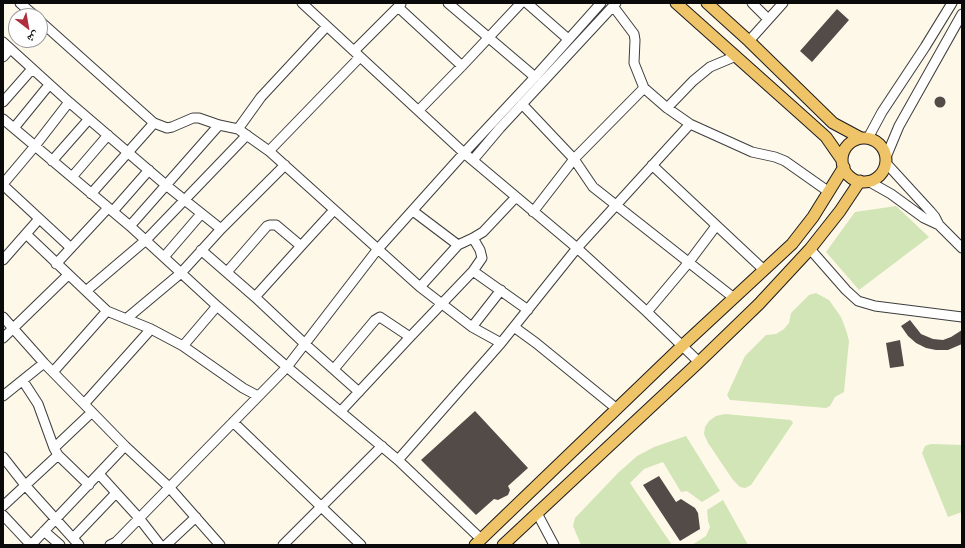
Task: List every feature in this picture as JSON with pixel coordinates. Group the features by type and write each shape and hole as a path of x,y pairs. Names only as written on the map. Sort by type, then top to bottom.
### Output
{"main road":[{"path":"676,3 826,137 848,174 853,178 864,181 874,179 881,174 886,160 884,150 880,144 875,140 864,138 833,123 749,41 707,3"},
{"path":"478,542 682,346 792,244 813,217 829,192 843,164 846,148 855,140 864,138"},
{"path":"503,545 759,304 810,249 864,181"}],"street":[{"path":"302,3 464,153 577,248 699,362"},
{"path":"448,3 535,77"},
{"path":"418,110 462,66 520,3"},
{"path":"527,3 568,40"},
{"path":"114,544 287,367 377,250 601,3"},
{"path":"752,3 768,19"},
{"path":"749,41 783,3"},
{"path":"864,138 952,3"},
{"path":"473,160 614,4 634,34 634,63 644,88 667,108 690,124 752,152 785,160 829,192"},
{"path":"269,151 400,5 462,66"},
{"path":"962,14 899,126 886,160 935,217 939,225 962,248"},
{"path":"238,129 261,97 327,26"},
{"path":"48,28 154,123 167,128 186,120 196,118 238,129 285,164 377,250 420,287 472,327 501,343"},
{"path":"3,42 49,85 167,186 221,229"},
{"path":"3,57 10,49"},
{"path":"667,108 693,80 710,67 736,56"},
{"path":"3,102 32,69"},
{"path":"14,128 49,85"},
{"path":"534,212 574,159 644,88"},
{"path":"69,102 3,185 71,248"},
{"path":"522,104 574,159 593,187 734,298"},
{"path":"3,119 91,194 111,209 217,306 398,460 478,542"},
{"path":"52,161 89,119"},
{"path":"91,194 129,153 154,123"},
{"path":"398,460 501,343 577,248 690,124"},
{"path":"130,226 167,186 219,125"},
{"path":"72,177 108,135"},
{"path":"86,291 146,240 185,201 246,135"},
{"path":"126,319 181,273 221,229 285,164"},
{"path":"652,165 764,270"},
{"path":"56,264 149,170"},
{"path":"864,181 891,194 924,218 939,225"},
{"path":"420,287 458,245 483,232 516,197"},
{"path":"255,297 334,210"},
{"path":"413,211 458,245"},
{"path":"164,257 201,214"},
{"path":"3,260 39,219"},
{"path":"227,272 264,228 270,225 276,225 301,246"},
{"path":"647,312 689,262 716,226"},
{"path":"26,234 107,311 151,329 183,346 243,388 258,396"},
{"path":"341,411 474,271 482,258 480,250 473,238"},
{"path":"810,249 846,290 858,301 875,306 962,317"},
{"path":"201,250 359,392"},
{"path":"474,271 528,310"},
{"path":"3,338 68,275"},
{"path":"472,327 501,290"},
{"path":"183,346 217,306"},
{"path":"53,372 107,311"},
{"path":"3,317 44,363 125,446 169,487 220,545"},
{"path":"334,369 375,320 380,317 410,337"},
{"path":"514,327 617,409"},
{"path":"84,404 151,329"},
{"path":"3,396 44,363"},
{"path":"23,381 42,412 56,451 89,485"},
{"path":"3,506 25,485 92,412"},
{"path":"233,422 361,545"},
{"path":"3,515 31,545 125,446"},
{"path":"283,545 382,446"},
{"path":"3,457 25,485 76,541 116,493"},
{"path":"99,474 139,518 160,545"},
{"path":"537,513 554,545"},
{"path":"166,545 196,517"},
{"path":"44,531 60,545"}],"green space":[{"path":"896,206 929,237 859,290 826,252 855,212"},
{"path":"816,293 829,300 841,317 846,330 849,341 844,392 835,397 830,406 826,408 730,400 727,395 745,356 766,335 776,334 784,329 789,323 791,313 809,295"},
{"path":"725,414 791,420 793,423 751,485 745,488 740,487 733,480 708,443 704,434 705,427 709,421 716,416"},
{"path":"686,436 720,491 702,502 687,491 681,492 663,462 644,469 630,483 672,545 581,545 573,526 575,518 618,473 637,456 654,447"},
{"path":"931,444 962,445 962,512 948,517 922,453 925,446"},
{"path":"723,500 748,545 692,545 706,536 710,527 707,510"}],"building":[{"path":"837,9 849,20 812,62 800,51"},
{"path":"938,97 942,97 944,98 944,106 938,107 935,104 935,100"},
{"path":"910,320 921,334 933,339 943,340 962,330 962,344 948,350 926,348 916,343 908,336 901,326"},
{"path":"900,340 904,366 890,368 886,343"},
{"path":"475,411 528,468 508,486 510,490 508,495 498,500 494,499 476,515 421,460"},
{"path":"659,476 676,502 681,499 695,508 698,513 700,529 680,541 643,485"}]}
